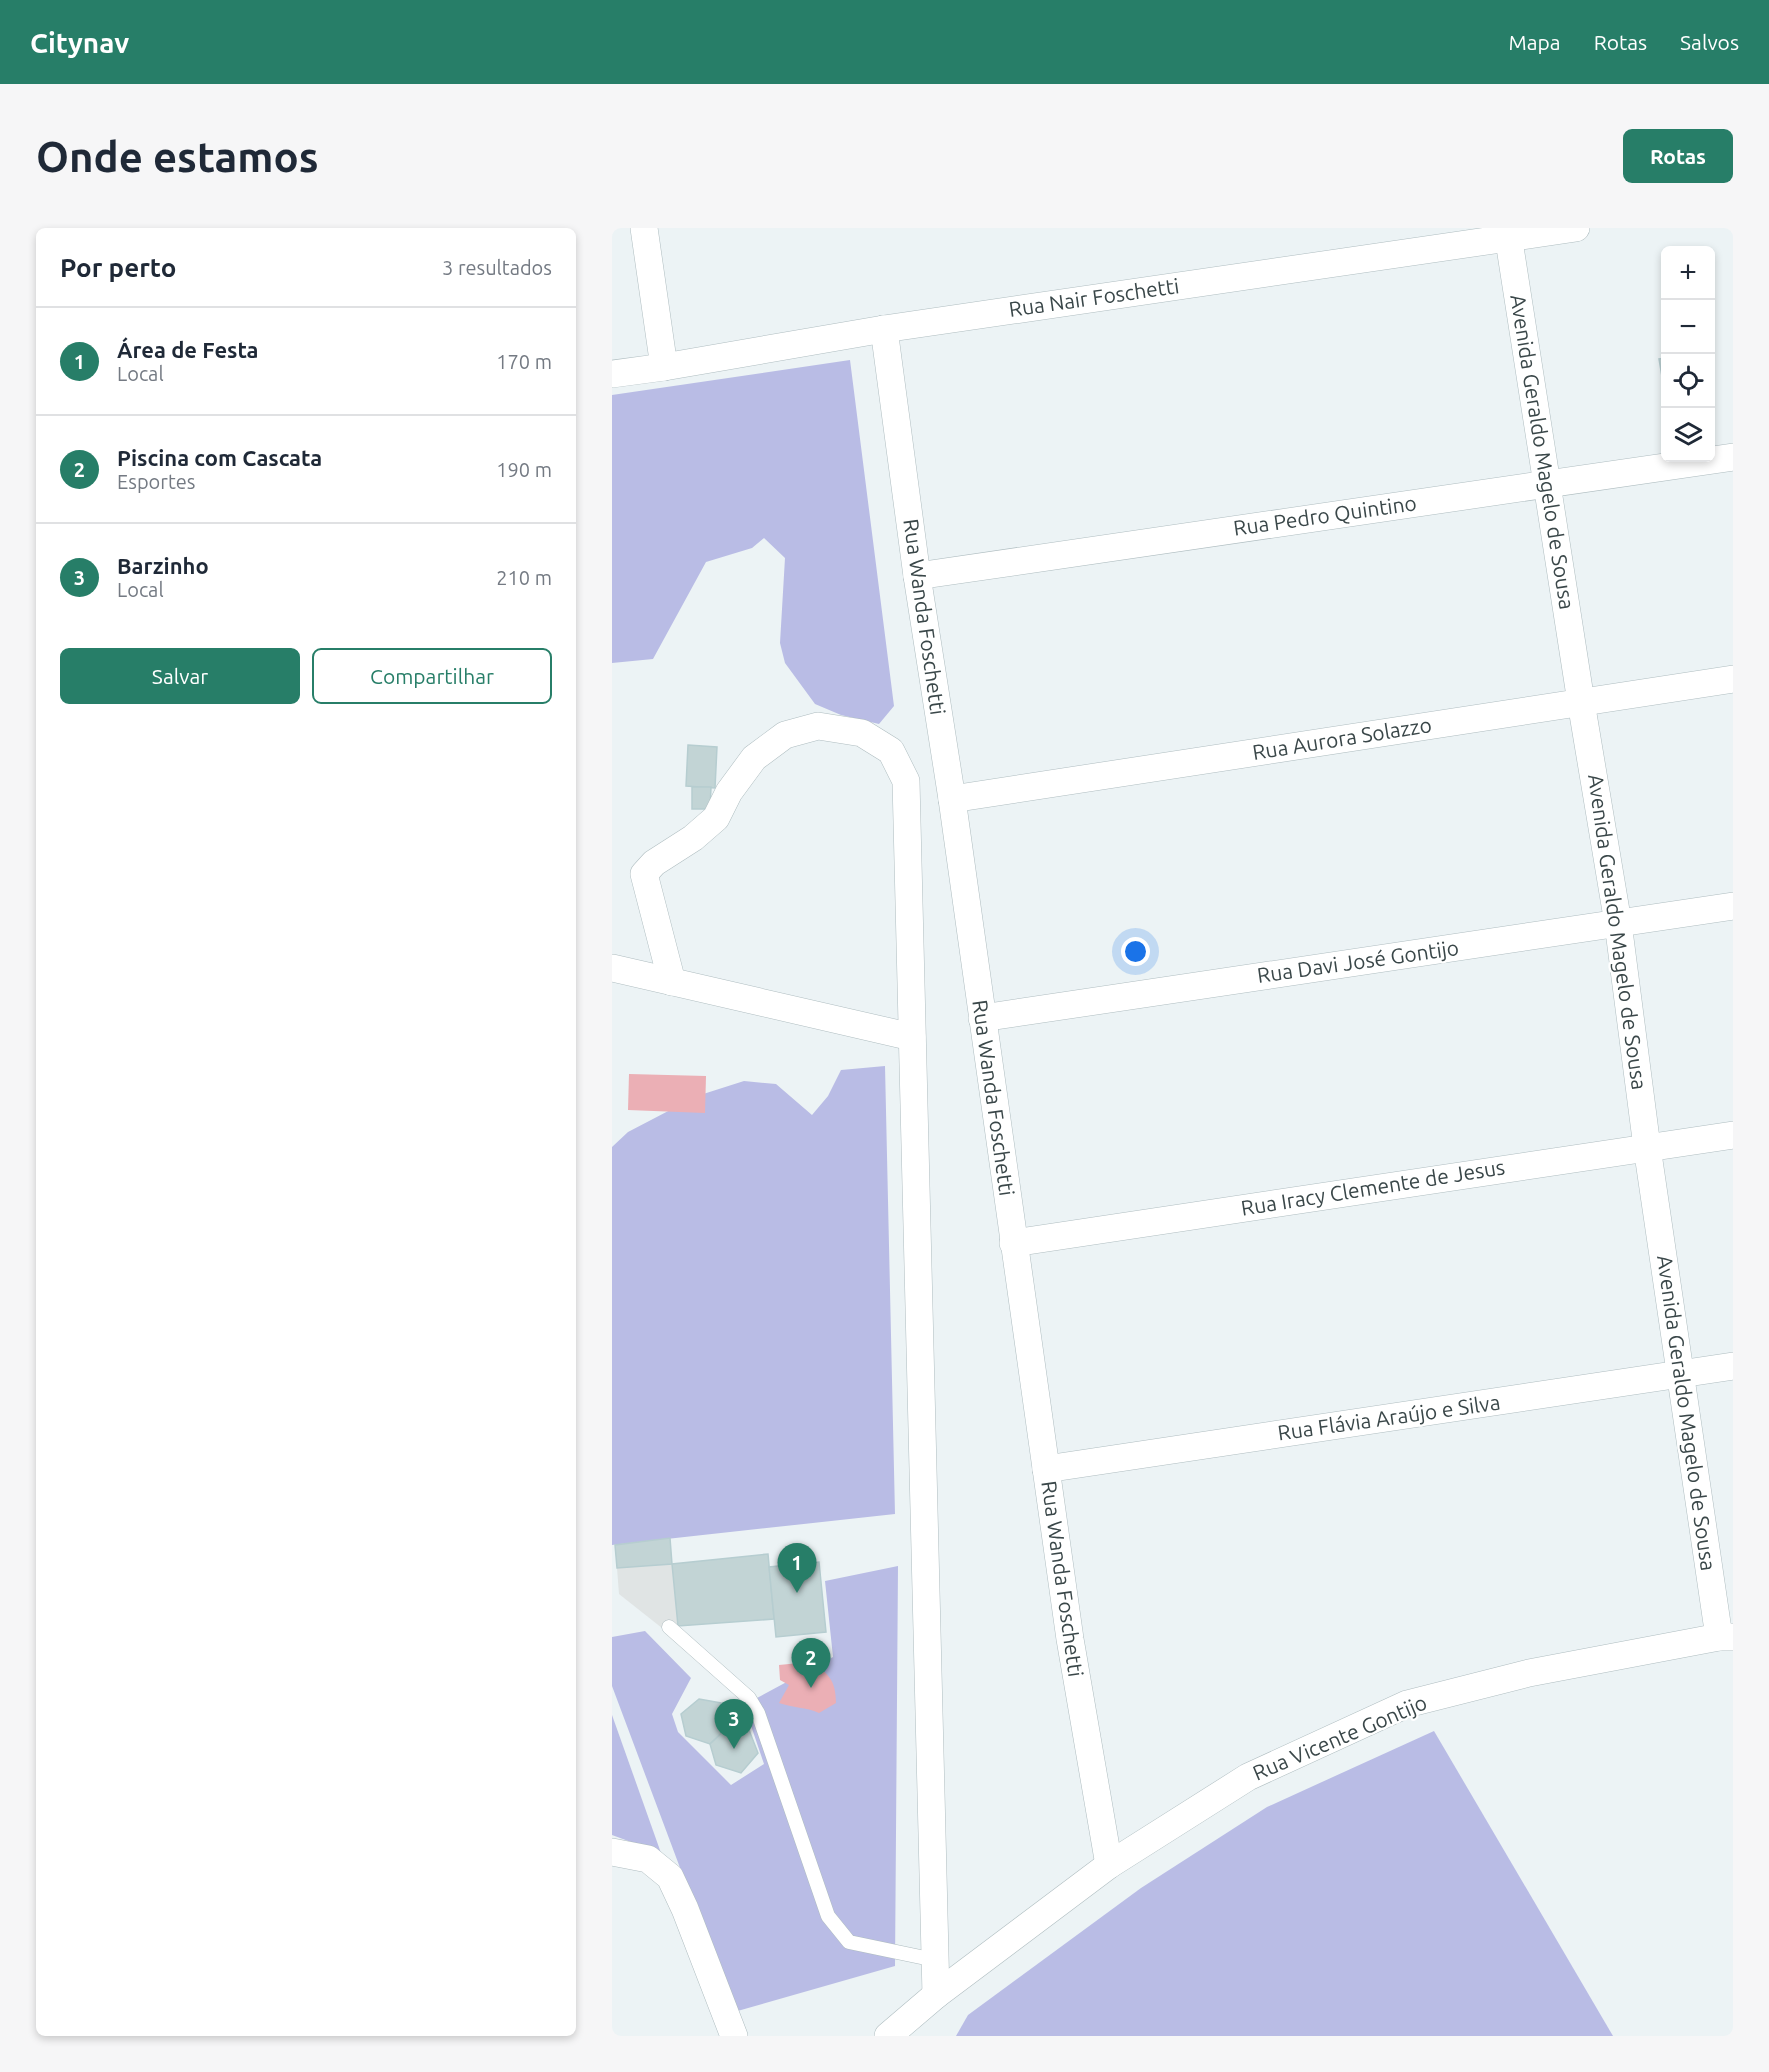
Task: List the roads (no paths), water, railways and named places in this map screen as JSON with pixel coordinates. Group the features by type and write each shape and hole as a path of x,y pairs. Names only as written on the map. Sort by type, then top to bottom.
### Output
{"street":[{"path":"644,228 664,367"},
{"name":"Rua Nair Foschetti","path":"612,374 884,329 1508,233 1576,228"},
{"name":"Avenida Geraldo Magelo de Sousa","path":"1508,233 1618,923 1680,1374 1726,1637"},
{"name":"Rua Wanda Foschetti","path":"884,329 917,576 952,799 1070,1639 1109,1865"},
{"name":"Rua Pedro Quintino","path":"917,576 1733,457"},
{"name":"Rua Aurora Solazzo","path":"952,799 1733,679"},
{"path":"672,982 644,874 654,863 693,838 716,818 729,792 754,758 785,735 818,726 862,733 891,751 906,781 936,1995"},
{"name":"Rua Davi José Gontijo","path":"982,1018 1733,906"},
{"path":"612,968 912,1037"},
{"name":"Rua Iracy Clemente de Jesus","path":"1013,1243 1733,1135"},
{"name":"Rua Flávia Araújo e Silva","path":"1046,1469 1733,1366"},
{"name":"Rua Vicente Gontijo","path":"888,2036 936,1995 1109,1865 1248,1777 1407,1704 1529,1673 1726,1637"},
{"path":"612,1852 648,1859 670,1877 685,1909 734,2036"}],"lane":[{"path":"669,1627 750,1698 754,1705 828,1916 849,1942 935,1960"}],"place":[{"name":"Área de Festa","path":"797,1593"},
{"name":"Piscina com Cascata","path":"811,1688"},
{"name":"Barzinho","path":"734,1749"}]}
